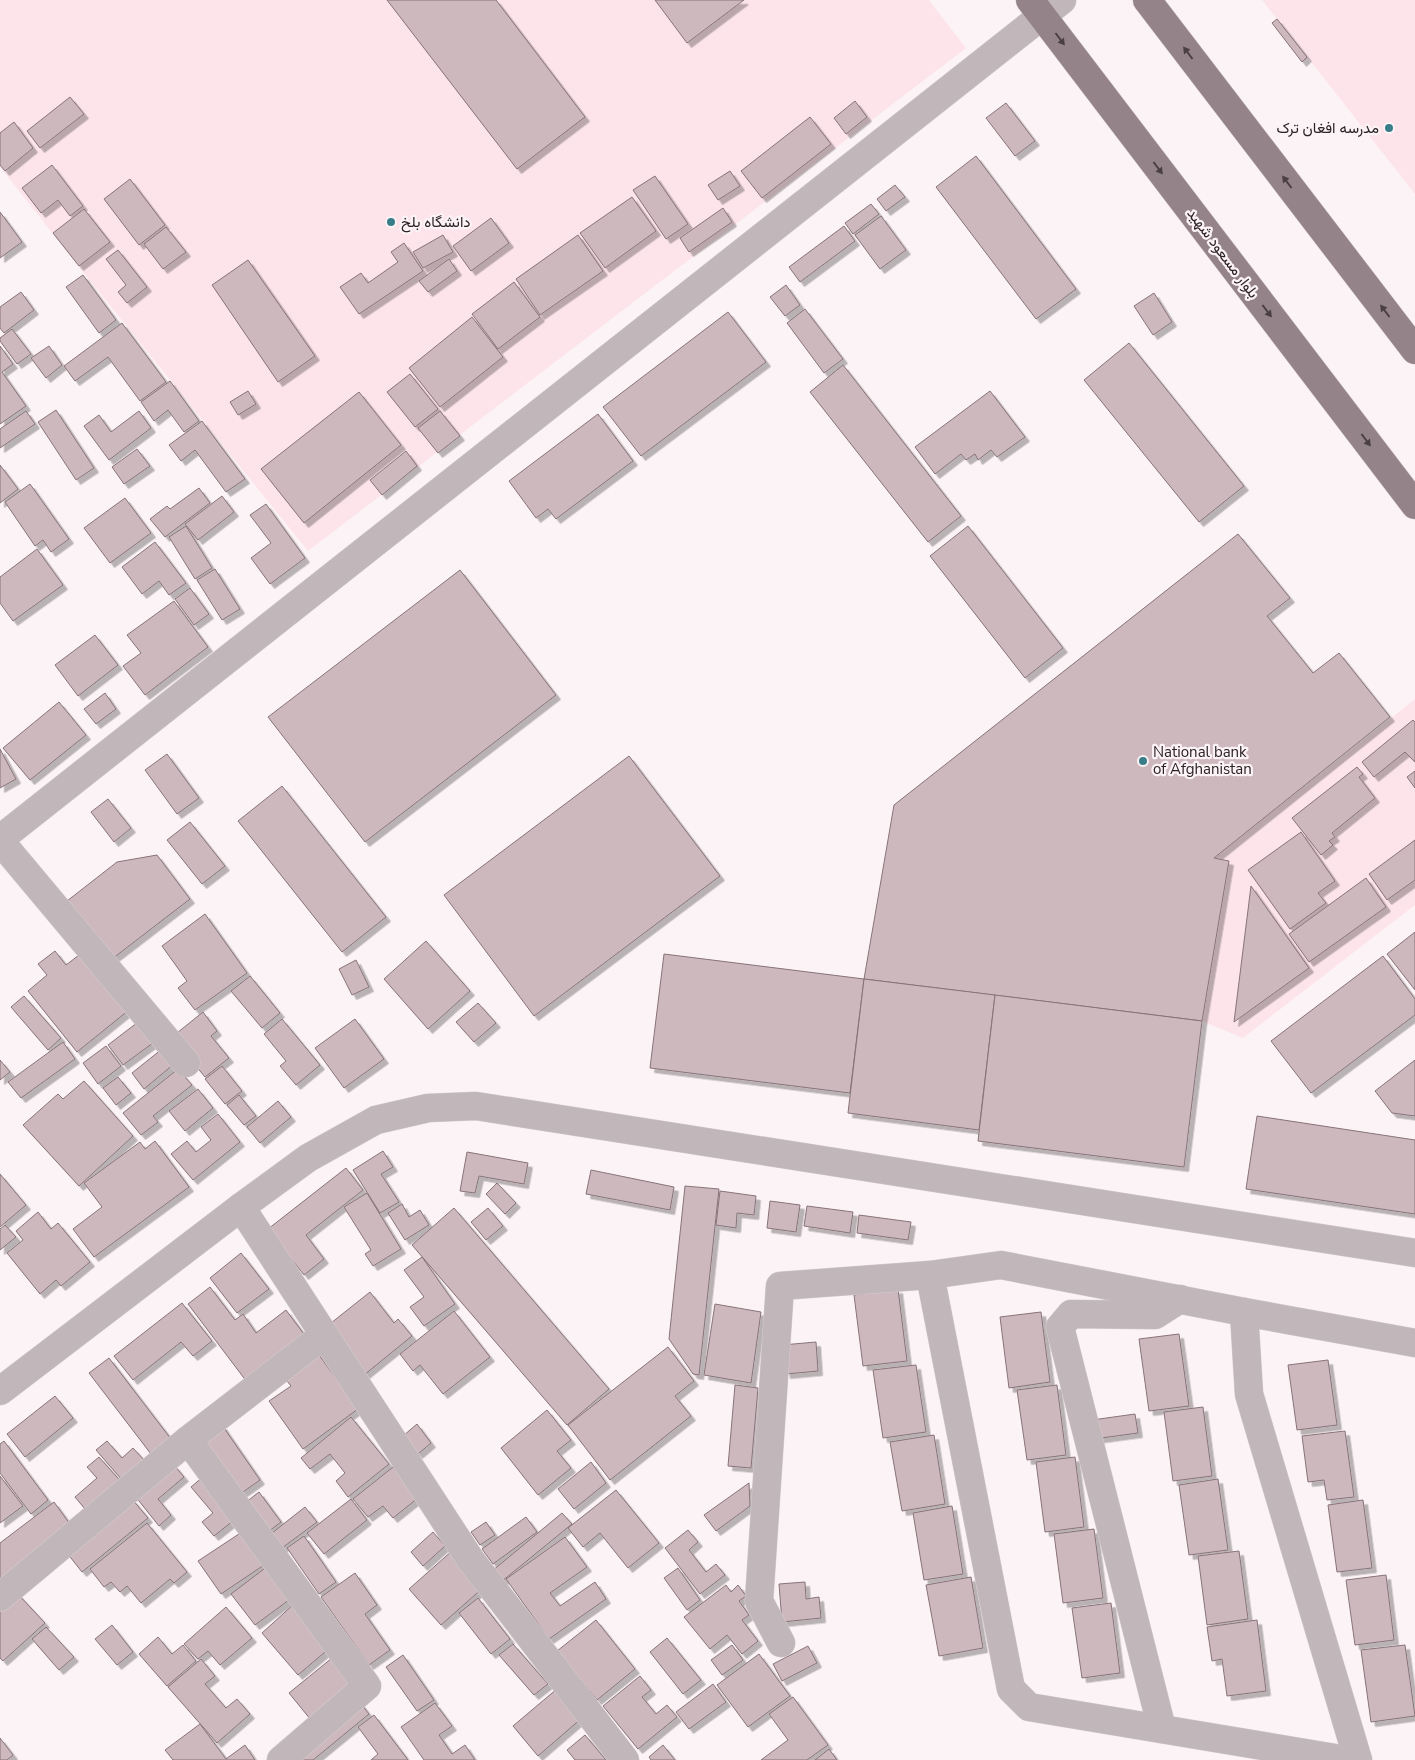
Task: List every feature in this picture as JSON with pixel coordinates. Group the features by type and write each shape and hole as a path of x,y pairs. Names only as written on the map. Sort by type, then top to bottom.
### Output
{"main road":[{"path":"1147,0 1415,350"},
{"name":"بلوار مسعود شهید","path":"1045,5 1415,505"}],"street":[{"path":"186,1063 0,840 1045,5"},
{"path":"0,1391 308,1158 376,1120 428,1108 476,1106 1415,1254"},
{"path":"241,1207 470,1559 625,1760"},
{"path":"782,1643 759,1601 780,1286 930,1274 1000,1265 1415,1343"},
{"path":"930,1274 1011,1689 1029,1707 1347,1760"},
{"path":"1162,1729 1060,1327 1071,1314 1155,1314 1180,1299"},
{"path":"1244,1312 1249,1394 1358,1760"},
{"path":"0,1597 188,1440 324,1335"},
{"path":"188,1440 367,1686 281,1760"}],"shaded area":[{"name":"دانشگاه بلخ","path":"0,0 929,0 966,48 308,551 0,167"},
{"name":"مدرسه افغان ترک","path":"1262,0 1415,0 1415,194 1308,58 1302,62 1272,23 1277,19"},
{"path":"1415,699 1415,905 1243,1038 1202,1021 1229,862 1214,858"}],"building":[{"path":"387,0 496,0 585,117 517,169"},
{"path":"655,0 744,0 687,43"},
{"path":"1277,19 1307,57 1302,62 1272,23"},
{"path":"70,97 84,114 40,148 27,131"},
{"path":"855,101 867,117 846,134 834,118"},
{"path":"1006,103 1035,141 1015,156 986,118"},
{"path":"810,117 831,144 762,198 741,171"},
{"path":"14,122 33,148 5,171 0,165 0,133"},
{"path":"976,156 1076,289 1036,319 936,187"},
{"path":"52,165 83,206 70,216 58,200 41,213 22,188"},
{"path":"730,171 740,186 718,200 708,185"},
{"path":"655,176 688,224 666,239 633,190"},
{"path":"130,179 165,225 139,245 104,199"},
{"path":"895,185 905,197 886,211 877,199"},
{"path":"632,197 656,231 605,268 580,233"},
{"path":"871,204 879,214 853,234 845,223"},
{"path":"723,208 732,222 689,252 680,238"},
{"path":"84,209 110,242 79,266 53,233"},
{"path":"0,212 22,242 0,258"},
{"path":"881,216 906,250 880,269 855,235"},
{"path":"491,218 509,243 471,271 453,246"},
{"path":"844,226 855,241 800,282 789,267"},
{"path":"166,227 186,252 163,269 144,244"},
{"path":"443,235 453,252 423,268 413,252"},
{"path":"578,235 603,271 540,315 516,279"},
{"path":"404,243 423,271 359,314 340,287 361,273 368,283 398,262 391,252"},
{"path":"118,250 147,287 127,303 118,292 126,285 106,259"},
{"path":"449,259 457,271 428,292 419,281"},
{"path":"248,260 315,356 278,382 212,285"},
{"path":"83,275 116,320 99,333 66,287"},
{"path":"514,282 540,317 498,349 472,314"},
{"path":"786,285 800,305 785,316 770,297"},
{"path":"21,292 34,310 4,333 0,328 0,307"},
{"path":"1154,293 1172,322 1153,335 1134,306"},
{"path":"805,309 843,359 824,373 787,323"},
{"path":"728,312 766,362 641,456 603,407"},
{"path":"472,317 503,357 440,407 409,368"},
{"path":"122,323 166,382 140,401 108,357 75,381 64,366"},
{"path":"12,329 31,354 17,364 0,341 0,338"},
{"path":"1129,343 1244,486 1199,522 1084,380"},
{"path":"0,346 13,364 2,372 26,406 0,424"},
{"path":"49,346 62,365 46,378 31,358"},
{"path":"843,365 961,516 928,542 810,392"},
{"path":"410,374 438,409 415,427 387,392"},
{"path":"170,381 199,421 184,432 168,410 154,421 141,402"},
{"path":"248,391 256,404 238,415 230,402"},
{"path":"990,391 1025,437 997,457 991,450 978,460 975,454 966,460 961,454 935,474 915,447"},
{"path":"359,392 401,445 304,523 261,469"},
{"path":"56,410 94,468 76,480 38,422"},
{"path":"26,411 35,424 0,448 0,429"},
{"path":"139,411 151,428 109,460 84,426 99,415 111,432"},
{"path":"440,411 460,436 438,453 418,428"},
{"path":"598,414 633,461 556,519 548,509 536,518 509,481"},
{"path":"202,421 245,479 226,492 195,450 181,461 169,445"},
{"path":"137,449 150,466 124,484 112,467"},
{"path":"406,451 417,466 382,495 370,480"},
{"path":"0,465 18,489 0,503"},
{"path":"30,484 69,539 51,552 43,540 35,546 5,502"},
{"path":"199,488 210,503 165,537 150,519 167,506 170,509"},
{"path":"222,496 234,512 198,540 185,524"},
{"path":"125,498 151,533 110,563 84,528"},
{"path":"266,504 305,558 270,584 251,558 271,543 250,515"},
{"path":"186,526 212,568 195,579 169,537"},
{"path":"968,526 1063,648 1025,678 930,556"},
{"name":"National bank of Afghanistan","path":"1238,534 1290,598 1267,616 1313,673 1339,653 1390,717 1214,858 1229,861 1202,1021 864,979 894,805"},
{"path":"155,542 186,583 169,595 159,581 142,594 122,567"},
{"path":"37,549 63,585 13,621 0,603 0,577"},
{"path":"215,569 240,609 222,620 197,580"},
{"path":"460,570 556,695 365,842 268,717"},
{"path":"190,588 209,614 194,625 175,599"},
{"path":"174,601 208,647 145,695 123,666 141,653 127,635"},
{"path":"95,635 118,665 78,696 55,665"},
{"path":"105,693 116,709 96,724 84,709"},
{"path":"59,702 86,735 30,780 3,748"},
{"path":"1413,720 1415,722 1415,762 1405,752 1374,777 1362,762"},
{"path":"0,749 16,779 0,788"},
{"path":"167,754 199,798 177,814 145,770"},
{"path":"629,756 720,876 534,1016 444,895"},
{"path":"1357,767 1363,774 1359,777 1375,798 1332,833 1335,837 1329,841 1333,845 1321,855 1292,818"},
{"path":"1415,771 1415,788 1407,777"},
{"path":"282,786 386,917 342,952 238,821"},
{"path":"108,799 131,828 114,842 91,812"},
{"path":"190,822 225,866 202,884 167,840"},
{"path":"1301,832 1335,881 1318,893 1326,903 1290,929 1248,870"},
{"path":"1415,840 1415,880 1387,900 1369,874"},
{"path":"157,855 190,899 112,959 67,901 117,862"},
{"path":"1366,878 1386,907 1309,962 1289,934"},
{"path":"1251,886 1309,968 1234,1022"},
{"path":"205,914 247,973 195,1010 178,988 187,981 162,946"},
{"path":"1415,932 1415,990 1387,954"},
{"path":"426,941 470,991 428,1029 384,979"},
{"path":"55,951 66,965 83,952 129,1010 77,1052 28,991 47,975 38,964"},
{"path":"664,954 864,979 850,1093 650,1068"},
{"path":"1383,956 1415,999 1415,1015 1311,1093 1271,1041"},
{"path":"356,960 369,987 352,995 339,969"},
{"path":"250,976 280,1013 262,1028 231,991"},
{"path":"864,979 995,995 979,1130 848,1113"},
{"path":"995,995 1202,1021 1184,1167 978,1141"},
{"path":"24,996 61,1038 48,1050 11,1007"},
{"path":"478,1003 496,1023 474,1042 456,1022"},
{"path":"203,1012 217,1031 211,1036 229,1058 205,1077 172,1037"},
{"path":"142,1019 157,1040 123,1065 108,1045"},
{"path":"282,1019 320,1065 296,1085 280,1066 286,1061 264,1034"},
{"path":"355,1019 384,1059 344,1088 315,1048"},
{"path":"63,1042 75,1059 21,1098 8,1082"},
{"path":"106,1046 121,1066 98,1084 83,1063"},
{"path":"162,1049 174,1064 144,1089 132,1073"},
{"path":"0,1060 10,1072 0,1080"},
{"path":"1415,1060 1415,1116 1392,1113 1375,1091"},
{"path":"222,1066 242,1091 225,1104 205,1079"},
{"path":"178,1069 192,1085 153,1116 158,1122 141,1135 123,1113"},
{"path":"118,1077 131,1093 116,1105 103,1088"},
{"path":"84,1081 133,1136 79,1186 23,1125 58,1094 63,1099"},
{"path":"198,1089 213,1108 185,1131 169,1111"},
{"path":"239,1095 256,1116 244,1125 227,1105"},
{"path":"278,1101 291,1117 260,1143 247,1127"},
{"path":"218,1114 240,1142 193,1180 171,1154 187,1141 196,1152 211,1140 201,1127"},
{"path":"1257,1116 1415,1140 1415,1214 1246,1189"},
{"path":"155,1141 189,1187 94,1257 73,1229 102,1207 84,1183 140,1142 145,1149"},
{"path":"383,1151 393,1167 381,1174 399,1202 380,1213 353,1170"},
{"path":"467,1152 528,1163 524,1184 479,1176 475,1193 460,1191"},
{"path":"346,1168 363,1190 306,1235 324,1259 304,1275 268,1229"},
{"path":"591,1170 674,1187 670,1210 586,1194"},
{"path":"0,1174 26,1205 0,1227"},
{"path":"497,1183 516,1203 505,1214 486,1194"},
{"path":"685,1186 719,1189 699,1375 693,1374 669,1339"},
{"path":"720,1191 756,1196 754,1215 737,1213 736,1228 716,1225"},
{"path":"367,1193 401,1249 373,1266 365,1254 371,1250 344,1207"},
{"path":"770,1201 800,1205 796,1232 767,1228"},
{"path":"402,1204 409,1217 420,1210 429,1225 405,1240 388,1213"},
{"path":"807,1206 853,1212 850,1233 804,1226"},
{"path":"454,1208 609,1389 567,1425 412,1245"},
{"path":"488,1208 503,1226 486,1240 471,1222"},
{"path":"38,1212 51,1229 58,1223 90,1262 61,1286 56,1280 40,1294 7,1253 23,1240 16,1231"},
{"path":"859,1215 911,1222 908,1240 857,1233"},
{"path":"5,1225 16,1237 0,1250 0,1229"},
{"path":"241,1253 269,1289 237,1313 210,1278"},
{"path":"422,1257 455,1304 424,1326 410,1307 424,1297 404,1270"},
{"path":"210,1287 235,1320 243,1314 256,1333 286,1310 309,1341 250,1386 188,1304"},
{"path":"898,1289 907,1361 863,1366 854,1295"},
{"path":"370,1292 394,1323 398,1319 412,1336 364,1375 326,1327"},
{"path":"182,1303 212,1341 193,1356 181,1342 133,1380 114,1356"},
{"path":"715,1304 761,1312 751,1383 704,1375"},
{"path":"454,1311 490,1357 443,1394 420,1365 413,1371 400,1354"},
{"path":"1041,1312 1050,1382 1009,1388 1000,1317"},
{"path":"1179,1334 1189,1406 1149,1411 1139,1339"},
{"path":"816,1342 818,1371 786,1374 782,1345"},
{"path":"668,1347 694,1381 675,1396 691,1416 610,1480 568,1425"},
{"path":"314,1348 358,1409 303,1449 269,1401 291,1386 280,1372"},
{"path":"109,1358 171,1439 151,1454 89,1373"},
{"path":"1328,1360 1337,1425 1297,1430 1288,1365"},
{"path":"916,1365 926,1432 883,1438 873,1370"},
{"path":"735,1385 758,1388 751,1468 728,1466"},
{"path":"1057,1385 1066,1455 1027,1460 1017,1390"},
{"path":"55,1396 73,1418 25,1457 7,1434"},
{"path":"1203,1407 1212,1476 1173,1481 1164,1412"},
{"path":"547,1410 571,1440 557,1451 571,1468 538,1495 501,1448"},
{"path":"1135,1414 1138,1433 1094,1439 1092,1420"},
{"path":"351,1417 389,1464 348,1497 336,1481 345,1473 330,1454 310,1469 301,1458"},
{"path":"417,1424 431,1443 418,1454 403,1436"},
{"path":"222,1425 260,1480 236,1497 197,1443"},
{"path":"1345,1431 1354,1497 1327,1500 1324,1480 1308,1482 1302,1436"},
{"path":"934,1435 945,1504 902,1511 890,1442"},
{"path":"4,1441 48,1500 31,1514 0,1473 0,1444"},
{"path":"107,1441 122,1458 133,1448 145,1461 123,1481 96,1450"},
{"path":"99,1457 124,1485 90,1515 75,1497 97,1478 87,1467"},
{"path":"1075,1457 1084,1527 1045,1532 1036,1462"},
{"path":"591,1462 606,1483 574,1509 558,1489"},
{"path":"174,1465 184,1477 158,1499 171,1515 159,1526 135,1496"},
{"path":"393,1467 418,1498 393,1518 383,1506 368,1517 353,1499"},
{"path":"0,1476 23,1506 0,1523"},
{"path":"204,1476 238,1517 214,1536 202,1522 213,1513 191,1487"},
{"path":"1218,1479 1228,1550 1189,1555 1179,1485"},
{"path":"749,1483 750,1506 716,1531 704,1515"},
{"path":"616,1490 659,1543 628,1568 600,1533 583,1547 568,1528"},
{"path":"259,1492 281,1522 268,1532 245,1503"},
{"path":"132,1499 148,1518 82,1572 67,1553"},
{"path":"351,1499 367,1520 324,1554 307,1533"},
{"path":"1363,1500 1372,1568 1337,1572 1328,1505"},
{"path":"54,1502 75,1531 0,1588 0,1543"},
{"path":"952,1506 963,1574 924,1580 913,1513"},
{"path":"305,1507 317,1522 278,1551 267,1537"},
{"path":"562,1513 572,1524 501,1582 492,1571"},
{"path":"526,1517 537,1532 493,1564 482,1549"},
{"path":"486,1522 495,1535 480,1545 471,1532"},
{"path":"147,1523 187,1572 174,1583 170,1579 141,1603 127,1586 120,1592 111,1582 104,1587 90,1569"},
{"path":"248,1528 270,1561 221,1594 198,1561"},
{"path":"1094,1529 1103,1598 1063,1603 1054,1534"},
{"path":"688,1530 698,1542 689,1550 706,1572 716,1564 725,1575 700,1594 665,1548"},
{"path":"433,1532 445,1546 423,1566 411,1552"},
{"path":"304,1536 336,1582 319,1594 287,1548"},
{"path":"565,1537 587,1567 550,1593 560,1606 595,1582 606,1599 549,1639 506,1579"},
{"path":"453,1550 485,1586 441,1625 409,1589"},
{"path":"1239,1551 1248,1619 1207,1625 1198,1556"},
{"path":"269,1565 293,1597 255,1625 231,1594"},
{"path":"678,1568 700,1600 687,1610 664,1578"},
{"path":"355,1573 377,1605 365,1614 390,1650 369,1665 321,1597"},
{"path":"1386,1575 1394,1640 1355,1645 1346,1580"},
{"path":"971,1577 983,1648 939,1656 926,1585"},
{"path":"805,1582 806,1599 819,1597 821,1618 782,1622 779,1584"},
{"path":"726,1585 731,1592 738,1585 746,1596 739,1601 749,1615 742,1620 758,1641 742,1654 727,1635 710,1649 684,1617"},
{"path":"17,1593 45,1623 3,1661 0,1658 0,1608"},
{"path":"478,1598 510,1639 491,1654 459,1613"},
{"path":"295,1603 332,1646 298,1675 262,1633"},
{"path":"1111,1603 1120,1673 1082,1678 1072,1608"},
{"path":"226,1607 252,1638 220,1665 208,1651 198,1659 184,1644"},
{"path":"596,1620 635,1669 597,1700 557,1651"},
{"path":"1257,1620 1266,1691 1227,1696 1222,1659 1212,1661 1207,1627"},
{"path":"112,1625 133,1652 117,1665 95,1639"},
{"path":"46,1627 74,1657 59,1670 32,1639"},
{"path":"158,1637 172,1654 183,1645 196,1661 167,1686 139,1654"},
{"path":"667,1638 701,1680 683,1694 650,1652"},
{"path":"513,1644 548,1684 534,1695 499,1655"},
{"path":"732,1645 743,1660 722,1675 711,1660"},
{"path":"1405,1645 1415,1716 1371,1722 1361,1650"},
{"path":"808,1646 817,1663 782,1681 773,1664"},
{"path":"759,1654 790,1696 748,1727 717,1685"},
{"path":"403,1655 434,1700 417,1711 386,1667"},
{"path":"332,1658 354,1684 311,1720 289,1693"},
{"path":"201,1659 215,1676 205,1684 226,1708 237,1699 250,1714 217,1743 168,1687"},
{"path":"640,1676 651,1690 642,1697 656,1714 667,1705 677,1717 638,1749 603,1706"},
{"path":"713,1684 726,1702 689,1729 676,1712"},
{"path":"558,1688 583,1717 538,1756 513,1726"},
{"path":"793,1697 828,1745 807,1760 761,1760 788,1740 769,1714"},
{"path":"358,1700 369,1714 313,1760 286,1760"},
{"path":"435,1703 452,1726 439,1735 452,1754 465,1745 475,1760 424,1760 401,1727"},
{"path":"374,1715 408,1760 371,1760 378,1754 358,1727"},
{"path":"200,1724 226,1759 245,1745 255,1760 173,1760 165,1750"},
{"path":"585,1735 606,1760 575,1760 567,1750"},
{"path":"0,1738 13,1755 7,1760 0,1760"},
{"path":"663,1745 675,1760 651,1760 649,1757"},
{"path":"829,1749 837,1760 815,1760"}],"place":[{"name":"مدرسه افغان ترک","path":"1389,128"},
{"name":"دانشگاه بلخ","path":"391,222"},
{"name":"National bank of Afghanistan","path":"1143,761"}]}
